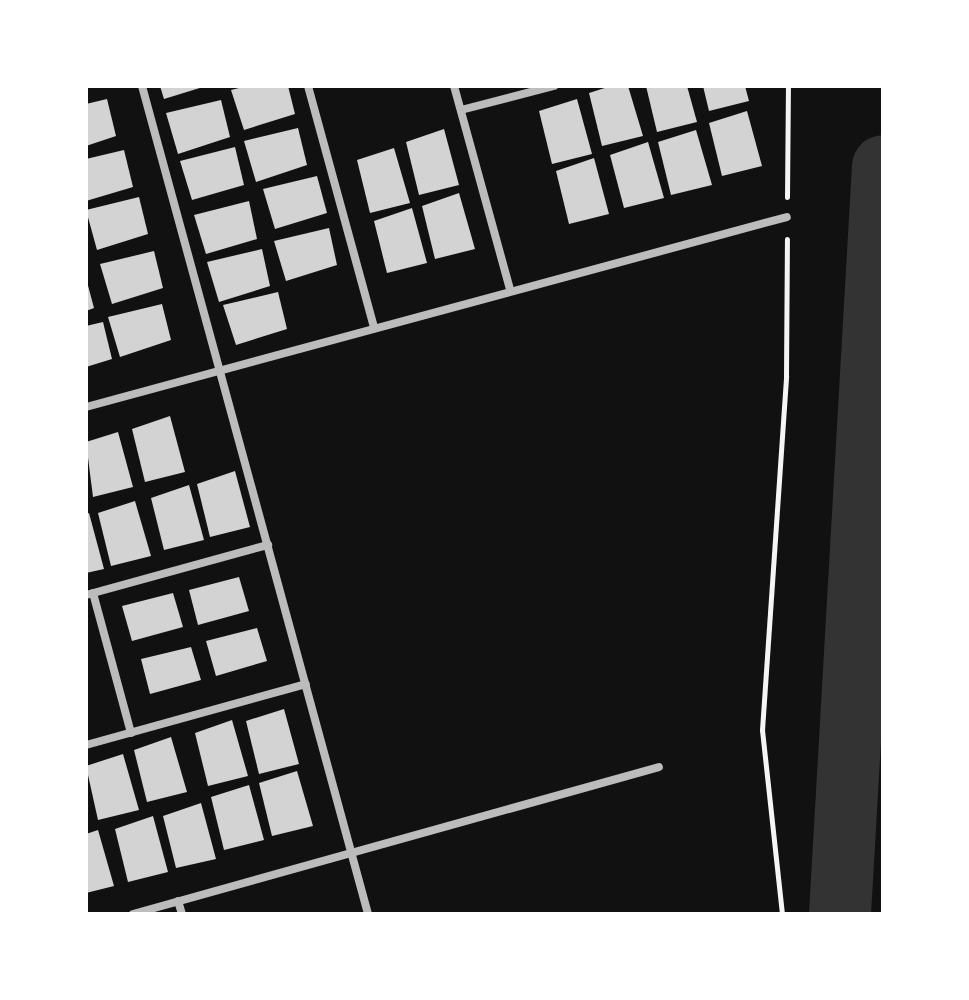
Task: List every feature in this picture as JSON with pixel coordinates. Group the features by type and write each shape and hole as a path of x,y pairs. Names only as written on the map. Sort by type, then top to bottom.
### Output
{"street":[{"path":"142,86 368,914"},
{"path":"308,86 374,328"},
{"path":"454,86 510,290"},
{"path":"461,110 554,86"},
{"path":"86,407 787,217"},
{"path":"131,733 90,594 268,545"},
{"path":"86,745 306,684"},
{"path":"133,914 659,767"},
{"path":"178,901 182,914"}],"path":[{"path":"782,914 762,730 786,376 788,86"}],"building":[{"path":"160,86 202,86 203,87 164,99"},
{"path":"247,86 288,86 295,114 244,130 231,90"},
{"path":"611,86 628,86 643,136 602,146 589,93"},
{"path":"646,86 687,86 697,122 657,132"},
{"path":"703,86 745,86 749,101 709,111"},
{"path":"107,99 116,136 86,146 86,104"},
{"path":"577,99 592,154 552,164 539,111"},
{"path":"221,100 230,137 178,154 166,113"},
{"path":"747,111 762,166 722,176 709,123"},
{"path":"298,128 307,165 256,182 244,141"},
{"path":"444,129 459,185 419,195 406,142"},
{"path":"696,130 712,185 671,195 658,142"},
{"path":"648,142 664,198 624,208 610,155"},
{"path":"235,147 244,185 192,200 180,161"},
{"path":"394,148 410,203 370,213 357,160"},
{"path":"124,150 133,187 86,201 86,159"},
{"path":"594,158 609,214 569,224 556,171"},
{"path":"317,176 327,213 275,229 263,189"},
{"path":"459,193 475,249 435,259 422,206"},
{"path":"139,197 148,234 97,250 86,210"},
{"path":"249,201 257,239 206,254 194,215"},
{"path":"412,208 427,263 387,273 374,221"},
{"path":"329,228 337,265 286,281 274,241"},
{"path":"262,249 270,286 219,302 207,262"},
{"path":"154,251 163,288 112,304 100,264"},
{"path":"86,278 94,308 86,311"},
{"path":"278,292 287,329 236,345 223,305"},
{"path":"162,304 171,340 120,357 108,317"},
{"path":"103,322 112,359 86,367 86,326"},
{"path":"170,416 185,472 145,482 132,429"},
{"path":"118,432 133,487 93,497 86,442"},
{"path":"235,471 250,527 210,537 197,484"},
{"path":"189,485 204,540 164,550 151,498"},
{"path":"135,501 151,556 111,566 98,513"},
{"path":"89,513 104,569 86,573 86,514"},
{"path":"239,577 249,611 198,625 189,590"},
{"path":"173,593 183,627 132,641 122,606"},
{"path":"257,628 267,661 216,676 206,641"},
{"path":"191,647 201,680 150,694 141,659"},
{"path":"284,709 299,764 259,774 246,721"},
{"path":"232,720 248,776 208,786 195,733"},
{"path":"171,737 187,792 147,802 134,750"},
{"path":"123,754 139,810 98,820 86,766"},
{"path":"297,771 313,826 272,836 259,783"},
{"path":"249,785 264,840 224,850 211,797"},
{"path":"201,803 216,859 176,868 163,816"},
{"path":"153,816 168,872 128,882 115,829"},
{"path":"98,830 114,886 86,893 86,834"}],"waterway":[{"path":"840,914 883,166"}]}
